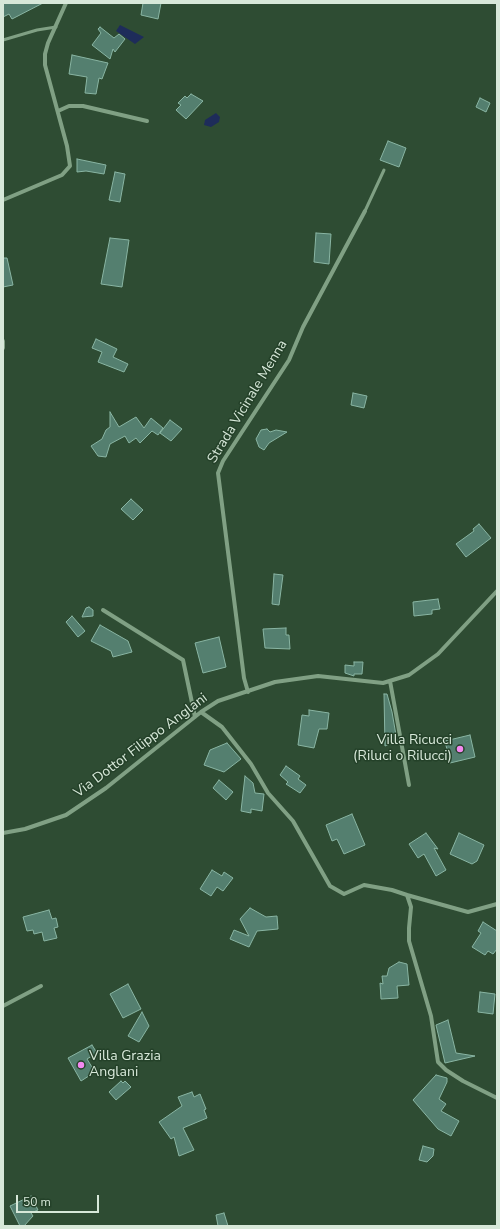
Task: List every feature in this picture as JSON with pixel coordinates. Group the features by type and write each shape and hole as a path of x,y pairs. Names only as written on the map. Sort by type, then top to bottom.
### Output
{"street":[{"path":"3,200 62,175 70,166 67,146 45,60 48,43 66,3"},
{"path":"58,111 68,106 83,106 147,121"},
{"name":"Strada Vicinale Menna","path":"248,692 244,678 218,473 223,461 289,360 303,327 365,211"},
{"path":"3,340 3,348"},
{"name":"Via Dottor Filippo Anglani","path":"3,833 25,829 66,815 106,788 201,712 218,701 276,682 318,676 383,683 409,675 438,654 497,591"},
{"path":"103,610 183,660 195,717"},
{"path":"390,681 409,785"},
{"path":"201,712 222,727 251,764 268,793 293,820 330,886 344,894 364,885 392,890 468,912 497,904"},
{"path":"407,895 411,907 409,941 431,1016 438,1062 446,1070 463,1081 497,1098"},
{"path":"3,1006 42,986"}],"lane":[{"path":"3,40 37,30 56,27"},
{"path":"365,211 384,170"}],"water":[{"path":"120,25 144,37 135,44 116,31"},
{"path":"216,113 220,117 219,122 211,127 204,125 205,120"}],"building":[{"path":"3,3 43,3 12,19 9,14 3,17"},
{"path":"143,3 161,3 158,19 141,15"},
{"path":"100,27 114,38 119,34 125,39 115,52 113,49 110,59 92,45 101,33 98,29"},
{"path":"72,55 108,63 102,79 99,78 96,94 85,93 87,77 69,74"},
{"path":"191,94 203,101 186,119 176,110 181,105 178,103 185,96 187,98"},
{"path":"480,98 490,103 486,112 476,107"},
{"path":"388,141 406,148 399,167 380,160"},
{"path":"77,159 106,165 104,174 86,171 77,172"},
{"path":"115,172 125,174 120,202 109,200"},
{"path":"316,233 331,234 329,264 314,262"},
{"path":"110,238 129,240 122,287 101,284"},
{"path":"3,258 7,258 13,285 3,287"},
{"path":"96,339 117,349 113,357 128,364 124,372 98,362 102,352 92,348"},
{"path":"353,393 367,396 364,408 351,405"},
{"path":"110,412 119,427 136,417 144,428 151,418 163,428 158,435 152,431 140,443 136,438 129,443 125,436 110,444 106,457 98,456 91,446 102,439 106,430 110,427"},
{"path":"170,420 182,429 171,441 160,433"},
{"path":"267,429 270,432 276,430 287,432 269,443 264,450 259,447 256,439 261,430"},
{"path":"131,499 143,510 133,520 121,509"},
{"path":"479,524 491,538 466,557 456,544 474,531 473,529"},
{"path":"274,574 283,575 279,605 272,604"},
{"path":"438,599 440,609 432,610 432,614 414,616 413,602"},
{"path":"89,607 93,610 93,616 82,617 86,608"},
{"path":"72,616 85,631 78,637 66,622"},
{"path":"100,625 128,641 132,652 113,657 111,651 91,641"},
{"path":"286,628 286,635 289,635 290,649 265,648 263,629"},
{"path":"219,637 226,667 203,673 195,643"},
{"path":"354,662 363,662 362,674 354,674 354,676 345,673 345,665 354,666"},
{"path":"384,694 387,694 392,712 397,741 385,746"},
{"path":"309,710 329,713 327,729 319,729 314,748 298,745 302,715 309,716"},
{"name":"Villa Ricucci (Riluci o Rilucci)","path":"470,735 475,757 450,763 445,741"},
{"path":"227,743 241,759 224,772 204,765 210,750"},
{"path":"286,766 300,776 298,779 306,785 300,793 286,784 288,782 280,775"},
{"path":"245,776 253,783 255,793 264,794 262,811 251,809 251,813 241,811"},
{"path":"219,780 233,792 226,800 213,788"},
{"path":"352,814 365,845 344,854 337,839 332,841 326,825"},
{"path":"426,833 438,849 434,848 446,870 436,876 424,854 418,858 409,844"},
{"path":"459,833 484,845 477,861 472,864 450,854"},
{"path":"212,870 222,876 224,872 233,878 223,891 217,887 211,896 200,889"},
{"path":"250,908 266,917 277,916 278,929 257,931 249,947 230,939 234,930 249,936 240,919"},
{"path":"49,910 52,919 56,918 58,927 54,928 57,938 44,941 42,932 34,934 33,930 27,931 23,917"},
{"path":"483,922 497,931 497,949 493,954 488,951 485,955 472,947 481,933 478,931"},
{"path":"399,962 407,964 409,985 397,986 398,998 381,999 380,983 383,984 382,976 387,976 389,968"},
{"path":"128,984 141,1009 123,1018 110,994"},
{"path":"480,992 495,994 493,1014 478,1012"},
{"path":"142,1012 149,1026 139,1042 128,1036"},
{"path":"448,1020 456,1053 475,1056 445,1063 436,1025"},
{"name":"Villa Grazia Anglani","path":"92,1045 97,1053 87,1059 95,1072 81,1081 68,1058"},
{"path":"436,1075 447,1078 447,1082 439,1099 446,1104 441,1111 459,1121 451,1136 438,1129 413,1100"},
{"path":"121,1081 123,1083 125,1081 131,1087 116,1100 109,1092"},
{"path":"192,1092 194,1097 200,1094 206,1109 204,1110 207,1118 183,1128 194,1150 179,1156 174,1137 171,1139 159,1122 182,1106 178,1097"},
{"path":"423,1146 434,1149 433,1156 427,1162 419,1160"},
{"path":"31,1196 38,1210 31,1213 33,1216 24,1226 20,1226 10,1206"},
{"path":"224,1213 228,1226 218,1226 216,1215"}],"place":[{"name":"Villa Ricucci (Riluci o Rilucci)","path":"460,749"},
{"name":"Villa Grazia Anglani","path":"81,1065"}]}
